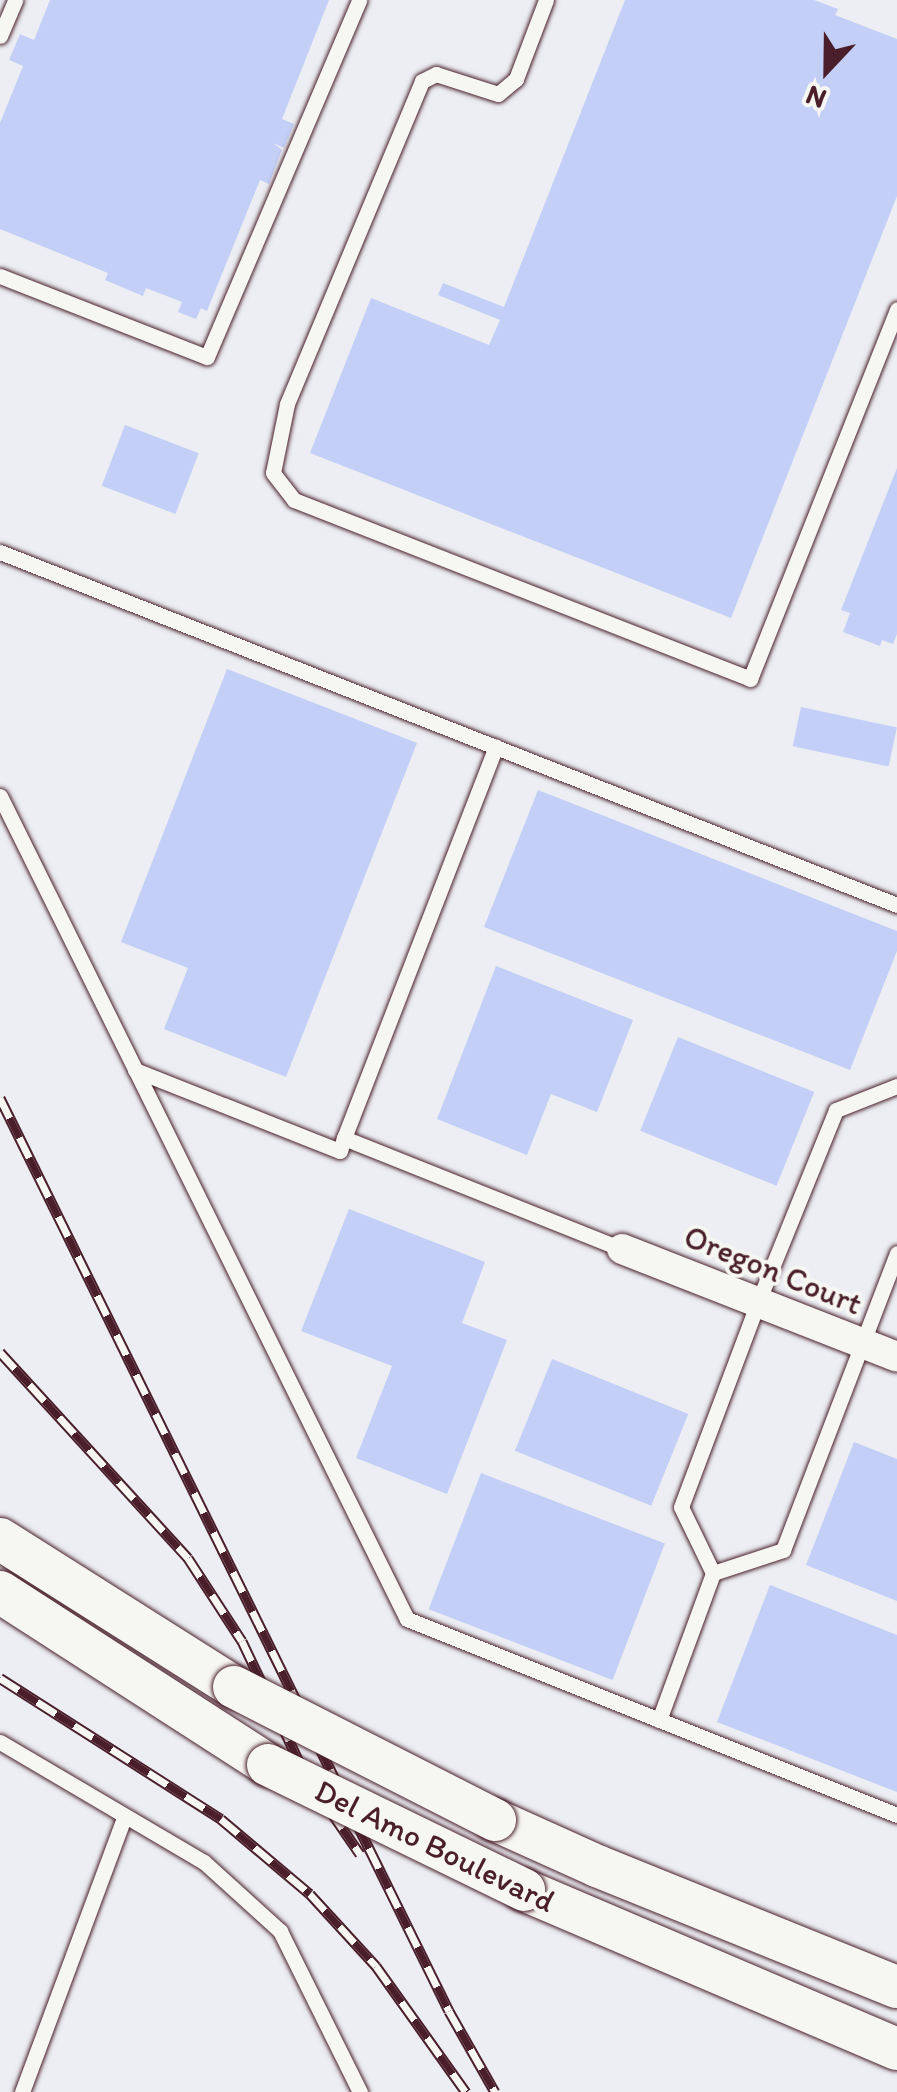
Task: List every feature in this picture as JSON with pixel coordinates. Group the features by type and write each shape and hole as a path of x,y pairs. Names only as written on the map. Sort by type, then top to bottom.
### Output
{"main road":[{"name":"Del Amo Boulevard","path":"0,1538 234,1687 495,1820 596,1866 897,1987"},
{"name":"Del Amo Boulevard","path":"0,1592 268,1764 524,1890 897,2049"}],"street":[{"name":"Oregon Court","path":"622,1248 897,1357"}],"lane":[{"path":"0,36 15,0"},
{"path":"0,276 207,357 359,0"},
{"path":"546,0 516,79 498,94 436,74 422,80 287,404 273,473 294,500 750,679 897,309"},
{"path":"0,552 897,905"},
{"path":"135,1070 340,1151 496,747"},
{"path":"0,796 407,1619 897,1815"},
{"path":"658,1720 713,1572 680,1507 836,1110 897,1086"},
{"path":"344,1138 622,1248"},
{"path":"713,1572 783,1550 897,1253"},
{"path":"0,1742 204,1862 280,1932 360,2092"},
{"path":"22,2092 124,1818"}],"building":[{"path":"50,0 329,0 282,119 294,124 284,148 273,143 282,150 269,184 260,180 207,311 201,308 196,319 178,312 182,302 146,288 143,296 105,280 108,273 0,229 0,123 23,66 9,60 20,34 34,40"},
{"path":"625,0 814,0 838,9 835,15 897,39 897,196 731,618 310,453 371,298 489,345 500,320 438,295 443,283 504,307"},
{"path":"125,425 199,453 175,514 102,486"},
{"path":"897,468 897,634 893,644 882,640 880,646 843,632 850,613 841,610"},
{"path":"227,669 417,743 286,1077 164,1029 188,968 121,942"},
{"path":"801,707 897,727 889,767 793,746"},
{"path":"538,790 897,931 897,951 850,1070 484,927"},
{"path":"496,966 633,1020 597,1112 551,1094 527,1155 437,1119"},
{"path":"678,1037 814,1092 776,1186 640,1131"},
{"path":"349,1209 485,1262 462,1323 507,1340 447,1494 356,1458 392,1366 301,1331"},
{"path":"552,1359 688,1414 651,1506 515,1451"},
{"path":"854,1442 897,1459 897,1601 806,1565"},
{"path":"481,1473 665,1544 613,1680 429,1609"},
{"path":"770,1585 897,1635 897,1792 717,1722"}],"railway":[{"path":"0,1098 449,2011 495,2092"},
{"path":"0,1352 188,1558 242,1641 305,1774 360,1854"},
{"path":"0,1678 221,1819 310,1894 376,1966 466,2092"}]}
